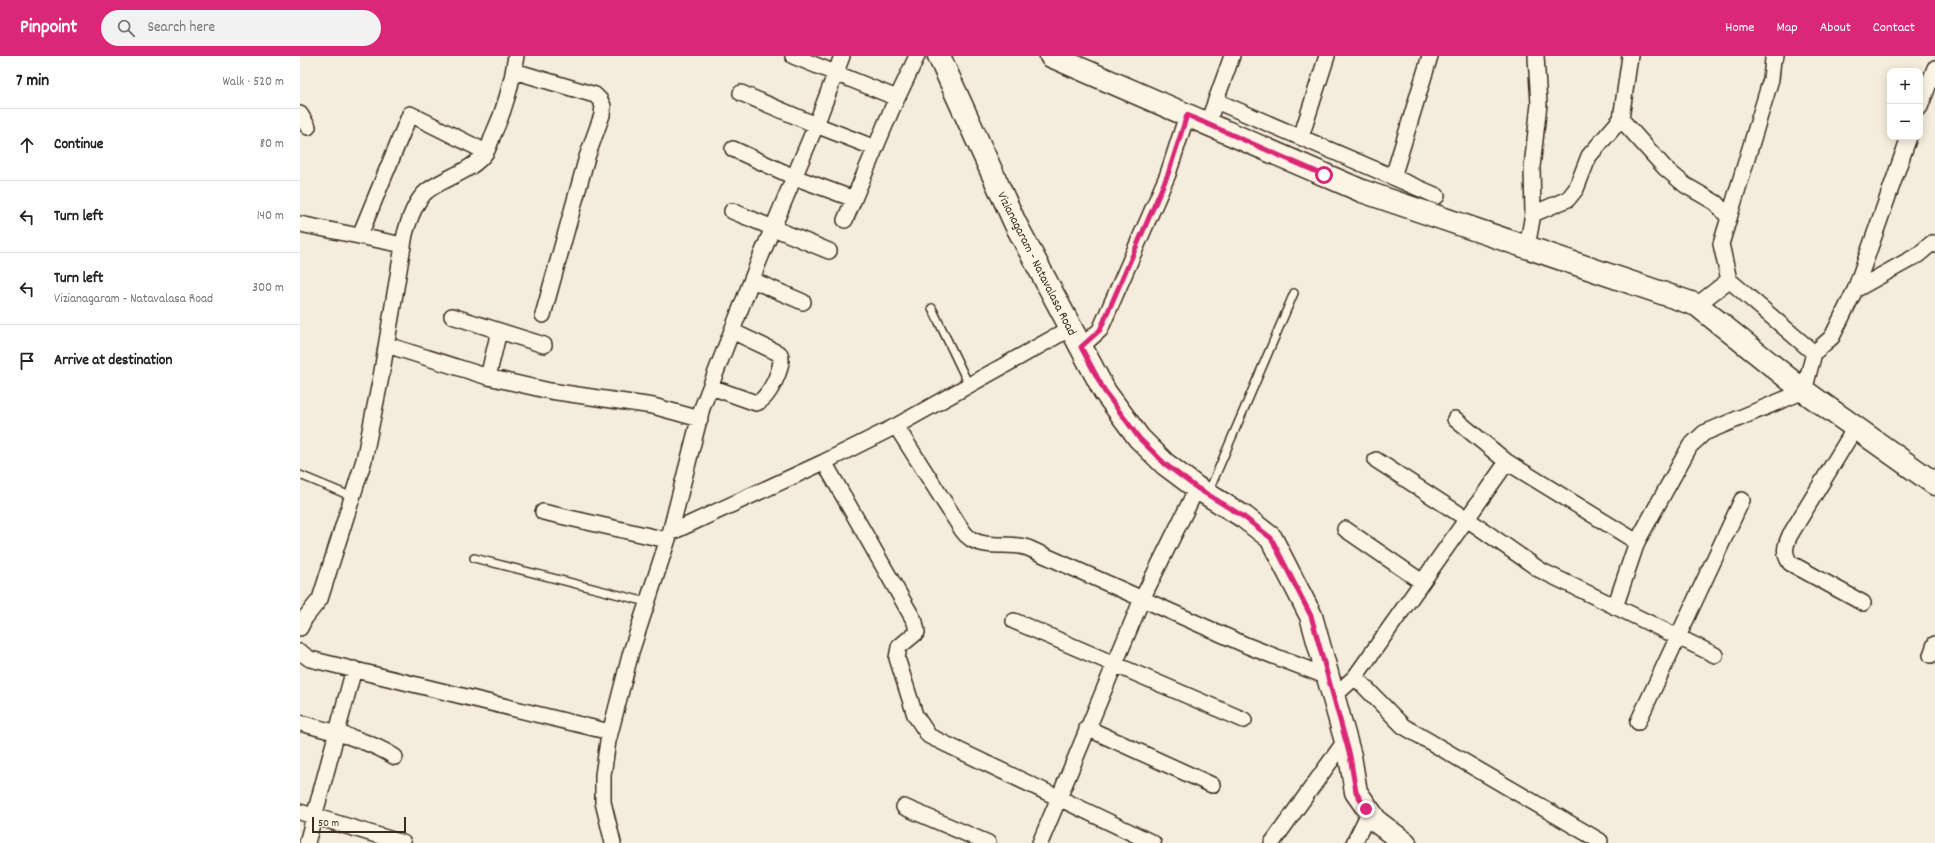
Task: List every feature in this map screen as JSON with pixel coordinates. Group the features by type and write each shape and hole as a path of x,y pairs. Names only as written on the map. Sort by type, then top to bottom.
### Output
{"main road":[{"name":"Vizianagaram - Natavalasa Road","path":"939,56 1015,223 1105,392 1139,438 1165,464 1202,491 1244,517 1271,538 1311,616 1345,740 1356,792 1377,822 1405,843"},
{"path":"1051,56 1369,194 1697,305 1804,391 1935,484"}],"street":[{"path":"793,56 897,98"},
{"path":"613,843 604,802 603,775 610,732 631,652 668,536 700,419 711,387 772,229 816,125 842,56"},
{"path":"845,220 875,148 917,56"},
{"path":"1207,125 1232,56"},
{"path":"1301,137 1327,56"},
{"path":"1393,177 1430,56"},
{"path":"1527,247 1533,214 1532,167 1539,104 1536,56"},
{"path":"1533,214 1568,198 1576,189 1588,156 1621,119 1630,56"},
{"path":"1776,56 1773,59 1771,79 1721,244 1729,280 1814,353"},
{"path":"300,628 305,618 320,599 364,460 387,344 403,245 409,221 419,200 428,191 476,162 486,152 501,119 512,86 515,63 594,95 600,100 603,106 602,115 587,157 542,315"},
{"path":"1921,104 1935,68"},
{"path":"741,93 875,148"},
{"path":"1216,100 1437,196"},
{"path":"300,114 308,127"},
{"path":"360,236 410,114 486,152"},
{"path":"1081,347 1100,330 1168,174 1187,115"},
{"path":"1621,119 1665,168 1685,185 1716,203 1729,218"},
{"path":"1615,607 1637,542 1690,446 1704,433 1804,391 1814,353 1832,337 1855,290 1908,140"},
{"path":"733,149 794,177 854,199"},
{"path":"732,211 772,229 829,251"},
{"path":"300,224 403,245"},
{"path":"1855,290 1918,255 1932,243 1935,244"},
{"path":"752,280 803,302"},
{"path":"1697,305 1729,280"},
{"path":"452,316 544,344"},
{"path":"544,512 668,536 896,426 1071,328"},
{"path":"488,377 499,331"},
{"path":"711,387 756,403 766,398 778,372 782,359 780,354 732,331"},
{"path":"387,344 488,377 550,391 653,406 700,419"},
{"path":"1455,419 1508,462 1637,542"},
{"path":"896,426 962,530 971,539 989,544 1016,544 1028,548 1248,646 1330,687 1355,677 1508,462"},
{"path":"1855,428 1790,535 1785,550 1785,556 1790,563 1863,603"},
{"path":"1376,460 1467,519 1540,570 1715,655"},
{"path":"824,462 916,622 917,632 899,647 897,658 915,715 929,736 1058,796 1153,843"},
{"path":"1040,843 1058,796 1142,599 1202,491"},
{"path":"1638,722 1742,500"},
{"path":"1345,529 1422,582"},
{"path":"1014,621 1244,720"},
{"path":"300,652 310,659 610,732"},
{"path":"307,843 307,813 336,733 354,669"},
{"path":"1355,677 1403,726 1600,842"},
{"path":"300,723 336,733 386,751 395,756"},
{"path":"1088,728 1212,785"},
{"path":"1272,843 1345,740"},
{"path":"904,807 988,843"},
{"path":"307,813 403,843"},
{"path":"1354,843 1370,813"}],"lane":[{"path":"1202,491 1294,293"},
{"path":"932,308 969,385"},
{"path":"300,475 353,496"},
{"path":"474,558 647,602"}],"route":[{"path":"1324,175 1187,115 1168,174 1100,330 1081,347 1105,392 1139,438 1165,464 1197,488 1244,517 1271,538 1311,616 1350,756 1356,792 1366,809"}]}
